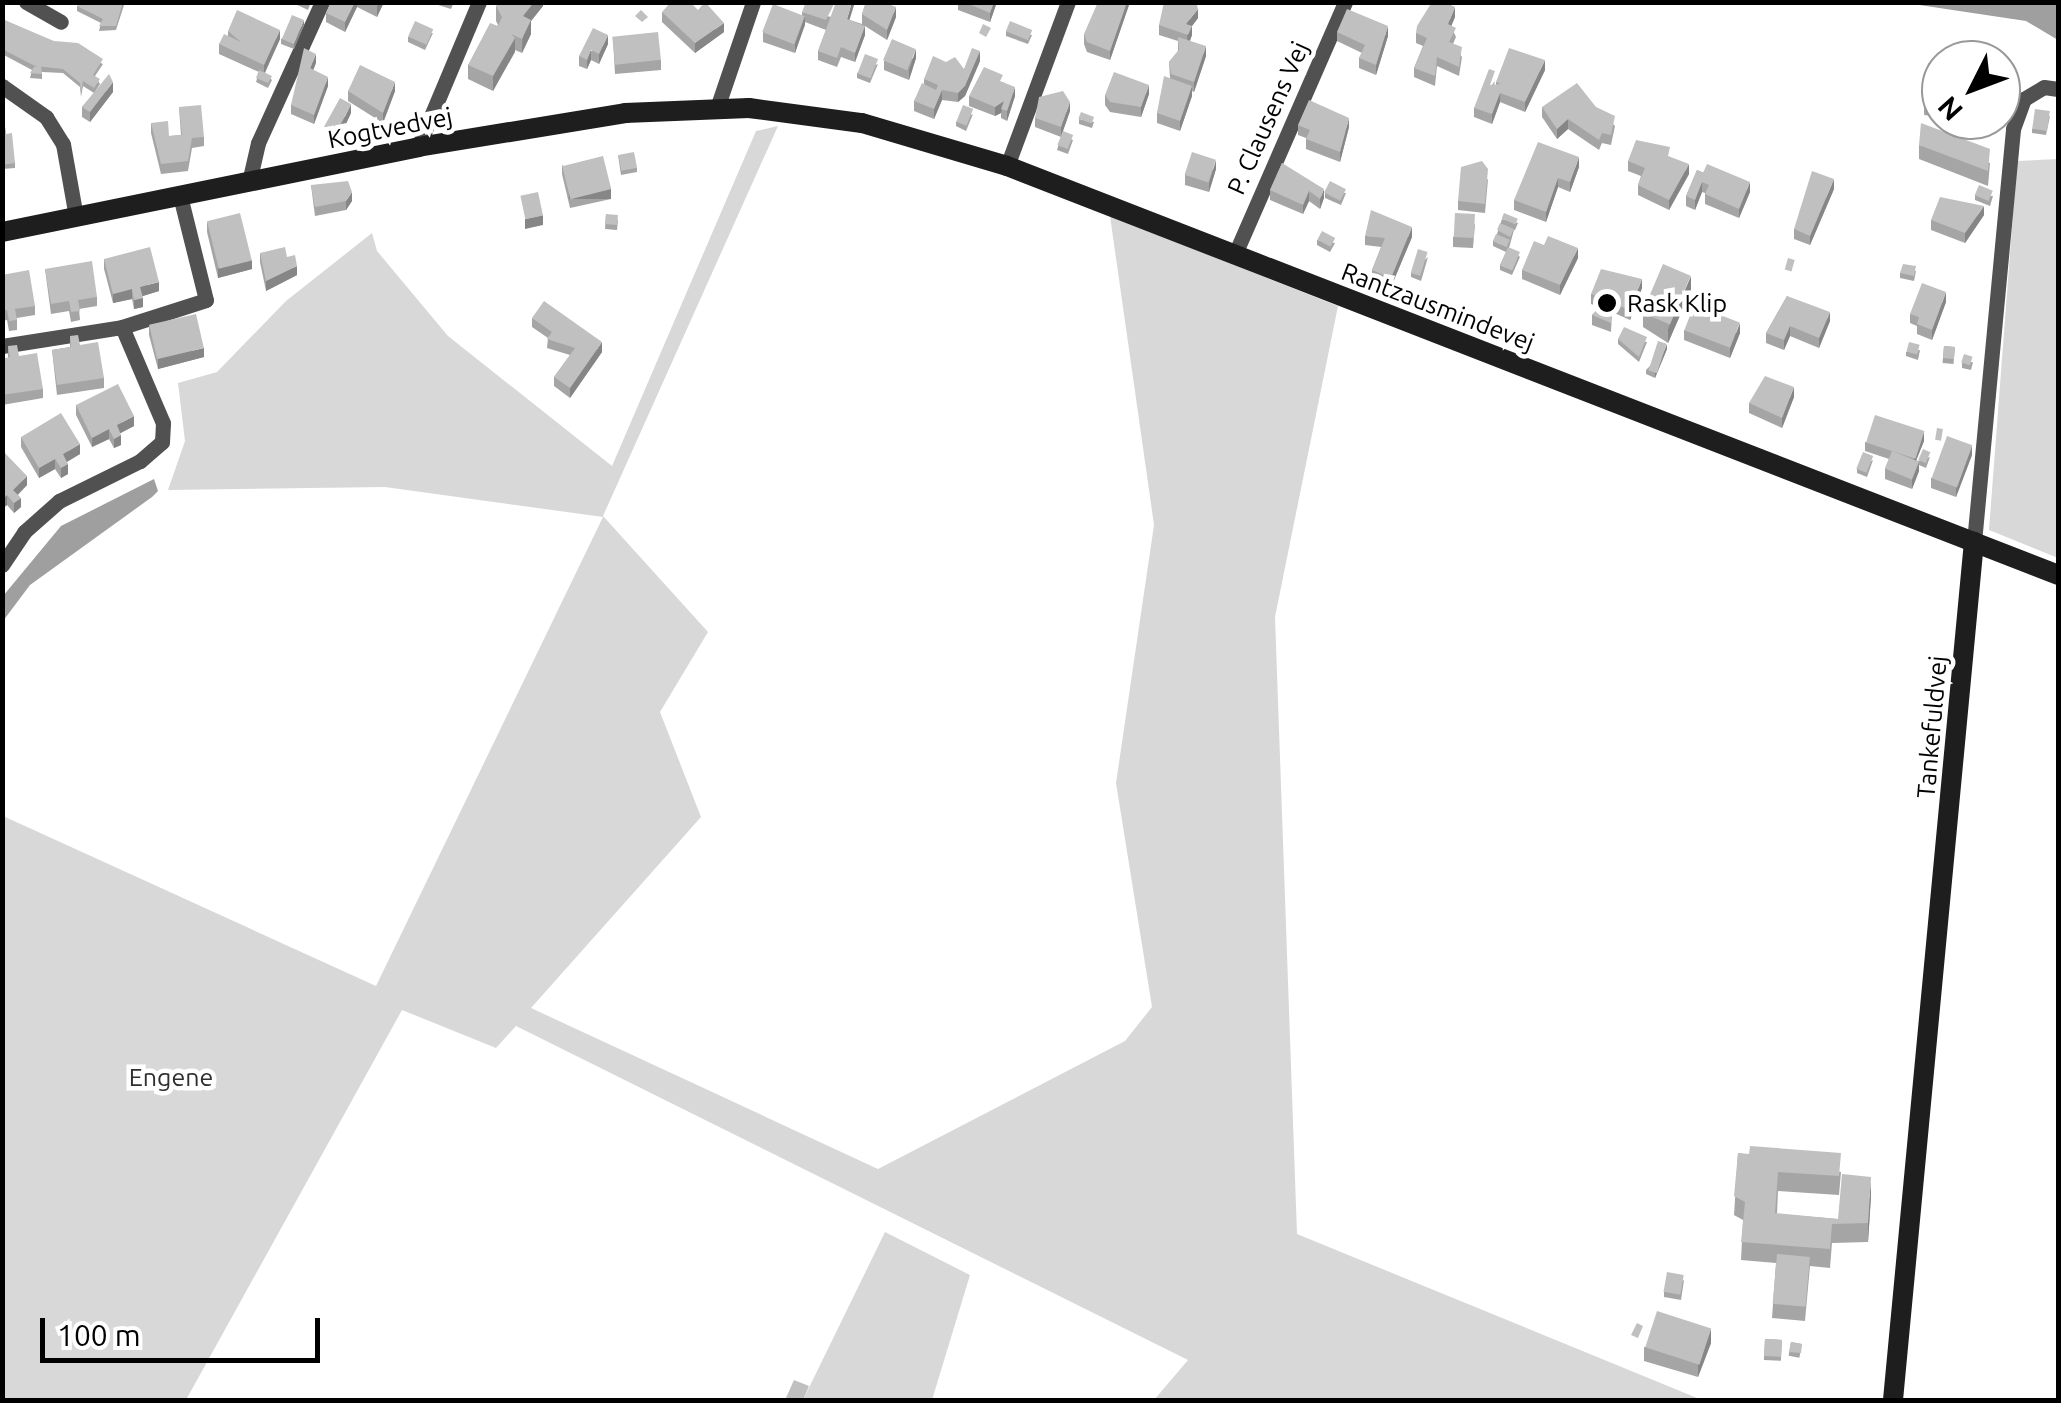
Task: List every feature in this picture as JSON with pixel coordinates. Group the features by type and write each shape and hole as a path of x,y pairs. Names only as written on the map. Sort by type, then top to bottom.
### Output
{"street":[{"path":"26,2 61,22"},
{"path":"249,182 258,144 322,2"},
{"path":"418,147 436,93 479,2"},
{"path":"718,108 753,2"},
{"path":"1007,166 1068,2"},
{"name":"P. Clausens Vej","path":"1235,254 1346,2"},
{"path":"2,86 46,118 64,144 76,218"},
{"name":"Tankefuldvej","path":"1893,1400 2013,129 2024,99 2044,87 2058,89"},
{"name":"Kogtvedvej","path":"2,232 546,123 718,108 792,114"},
{"name":"Rantzausmindevej","path":"792,114 925,138 1007,166 2058,576"},
{"path":"2,346 122,327 206,300 180,196"},
{"path":"2,565 24,532 59,501 140,461 162,442 163,423 122,327"}],"green space":[{"name":"Engene","path":"778,126 603,516 708,632 660,712 701,817 531,1008 878,1169 1125,1041 1152,1007 1116,783 1154,525 1110,216 1338,306 1275,617 1297,1234 1702,1400 1154,1400 1188,1360 516,1026 496,1048 402,1010 186,1400 3,1400 3,816 376,986 603,517 385,487 168,490 185,441 178,383 217,372 286,301 372,233 377,251 448,336 612,466 756,131"},
{"path":"2058,159 2058,558 1989,530 2017,161"},
{"path":"885,1232 970,1275 932,1400 803,1400"}],"shaded area":[{"path":"1906,3 2058,3 2058,40 2026,21"},
{"path":"154,479 158,491 152,497 30,585 3,621 3,596 61,526"}],"building":[{"path":"82,2 123,2 116,26 99,26 103,19 77,6"},
{"path":"331,2 355,2 345,22 326,13"},
{"path":"498,2 534,2 523,16 531,20 522,39 511,34 515,38 493,76 468,65 490,23 498,26 502,17"},
{"path":"671,2 690,2 698,10 705,2 724,23 695,43 662,12"},
{"path":"806,2 835,2 826,20 802,12"},
{"path":"836,2 852,2 847,19 865,26 855,53 841,47 837,58 818,51"},
{"path":"866,2 896,7 887,30 862,14"},
{"path":"964,2 994,2 990,13"},
{"path":"1098,2 1127,2 1110,51 1087,42 1084,34"},
{"path":"1164,2 1196,2 1198,9 1186,24 1192,26 1188,35 1159,25"},
{"path":"1432,2 1455,7 1448,24 1456,28 1449,42 1462,47 1459,67 1437,57 1435,76 1414,68 1427,38 1416,33 1417,26"},
{"path":"773,4 805,16 794,44 762,32"},
{"path":"1347,9 1388,26 1376,65 1359,58 1365,45 1337,32"},
{"path":"237,10 280,30 264,65 219,44 224,34 241,42 228,31"},
{"path":"641,10 648,17 642,22 635,16"},
{"path":"292,15 304,20 294,44 282,39"},
{"path":"2,19 54,41 78,43 103,59 93,75 100,79 94,88 83,81 81,92 80,83 63,69 35,66 2,49"},
{"path":"415,21 433,29 426,45 408,37"},
{"path":"1010,21 1032,30 1028,40 1006,31"},
{"path":"983,24 991,28 986,37 979,33"},
{"path":"593,28 608,35 599,54 591,50 587,60 579,56"},
{"path":"658,32 661,60 615,65 612,37"},
{"path":"1178,37 1206,46 1194,82 1171,74 1169,62 1179,50"},
{"path":"892,39 916,49 907,70 883,60"},
{"path":"304,48 316,54 310,68 328,77 314,115 291,105"},
{"path":"972,48 980,51 958,93 942,90 934,109 914,101 922,83 936,90 938,85 924,79 933,56 946,62 955,57 964,69"},
{"path":"1509,48 1545,60 1525,102 1500,93 1492,114 1474,108 1489,69 1495,71 1490,85 1501,84 1496,82"},
{"path":"865,54 878,59 871,79 857,74"},
{"path":"41,65 42,74 30,73 34,67"},
{"path":"360,65 395,82 383,113 348,91"},
{"path":"984,67 1003,75 1000,81 1015,87 1007,111 1001,109 1004,101 995,107 969,96"},
{"path":"259,70 272,76 268,83 256,78"},
{"path":"1114,72 1149,85 1141,107 1110,102 1105,95"},
{"path":"109,74 113,82 90,112 82,107"},
{"path":"1164,76 1192,86 1180,121 1157,113"},
{"path":"1577,83 1596,107 1615,116 1611,135 1602,133 1599,140 1568,119 1557,129 1542,107"},
{"path":"1063,91 1070,102 1061,127 1035,118 1039,97"},
{"path":"340,98 351,104 335,133 324,127"},
{"path":"1309,100 1349,118 1340,152 1306,139 1310,130 1298,125"},
{"path":"2,105 6,134 12,133 15,163 2,165"},
{"path":"201,105 204,137 192,138 188,161 161,164 151,123 168,121 169,136 182,135 179,107"},
{"path":"963,105 973,109 966,126 956,122"},
{"path":"2035,109 2050,111 2047,131 2032,129"},
{"path":"1081,112 1094,117 1092,124 1078,119"},
{"path":"1921,123 1921,140 1966,140 1990,149 1988,171 1919,145"},
{"path":"1063,131 1073,135 1068,149 1057,145"},
{"path":"1636,140 1670,147 1668,156 1689,164 1669,200 1638,185 1645,168 1628,161"},
{"path":"1538,142 1579,157 1570,182 1558,178 1546,212 1514,200"},
{"path":"634,152 637,168 621,171 618,155"},
{"path":"1192,152 1216,160 1208,183 1185,175"},
{"path":"603,156 611,189 570,199 562,166"},
{"path":"1482,161 1488,169 1485,204 1458,201 1461,167"},
{"path":"1282,163 1324,189 1320,199 1309,191 1303,205 1270,190"},
{"path":"1707,164 1750,182 1739,209 1705,194 1709,185 1702,182 1695,200 1686,196 1697,170 1703,173"},
{"path":"1812,171 1834,179 1810,236 1794,229"},
{"path":"348,181 352,192 346,201 315,207 311,185"},
{"path":"1330,181 1346,189 1340,201 1324,193"},
{"path":"1979,185 1993,191 1989,201 1975,195"},
{"path":"538,192 543,215 525,219 520,196"},
{"path":"1940,197 1984,206 1965,233 1931,220"},
{"path":"1371,210 1412,227 1391,278 1372,270 1385,238 1365,236"},
{"path":"240,213 252,261 219,269 207,221"},
{"path":"1455,213 1475,214 1474,238 1454,237"},
{"path":"1504,213 1518,219 1515,224 1502,219"},
{"path":"606,214 618,215 617,225 605,224"},
{"path":"1500,223 1514,229 1510,237 1497,230"},
{"path":"1322,231 1335,238 1331,247 1317,240"},
{"path":"1496,234 1510,240 1507,247 1493,241"},
{"path":"1548,236 1578,248 1560,285 1522,270 1534,241 1544,245"},
{"path":"150,247 159,282 140,287 143,298 134,300 132,289 113,294 104,259"},
{"path":"285,247 287,257 295,255 297,266 266,281 260,253"},
{"path":"1508,247 1520,252 1512,270 1500,265"},
{"path":"1418,249 1428,252 1420,276 1411,273"},
{"path":"1788,258 1795,260 1791,271 1785,270"},
{"path":"92,261 97,297 78,300 80,311 71,312 69,301 51,304 45,269"},
{"path":"1663,264 1691,276 1670,325 1642,313"},
{"path":"1903,264 1916,266 1914,276 1900,273"},
{"path":"1601,269 1642,279 1630,310 1612,303 1611,323 1592,315 1606,300 1591,294"},
{"path":"29,270 35,306 15,309 17,320 9,321 7,310 2,311 2,275"},
{"path":"1922,283 1946,292 1932,330 1917,324 1919,317 1910,314"},
{"path":"1787,296 1830,312 1819,338 1790,326 1784,340 1766,333"},
{"path":"544,301 602,342 570,388 554,377 575,348 547,339 552,332 532,318"},
{"path":"1694,305 1740,323 1730,348 1684,330"},
{"path":"196,314 204,348 157,359 149,325"},
{"path":"1624,327 1647,337 1639,357 1618,339"},
{"path":"78,335 80,345 98,342 104,378 57,385 52,350 71,347 70,336"},
{"path":"1658,341 1667,344 1657,373 1648,370"},
{"path":"1909,342 1920,345 1917,355 1906,352"},
{"path":"17,345 19,356 37,353 43,389 2,395 2,359 10,357 8,346"},
{"path":"1944,346 1955,347 1954,359 1943,358"},
{"path":"1964,354 1973,357 1970,365 1961,363"},
{"path":"1765,376 1794,387 1782,418 1749,403"},
{"path":"118,384 134,416 117,425 121,435 114,439 109,429 92,438 76,405"},
{"path":"61,413 80,444 63,454 68,464 61,468 55,459 39,468 21,437"},
{"path":"1875,415 1924,431 1915,459 1866,443"},
{"path":"1937,428 1943,429 1941,441 1935,440"},
{"path":"1947,436 1972,445 1957,488 1932,478"},
{"path":"1923,449 1930,452 1926,463 1918,460"},
{"path":"2,450 27,476 13,490 21,498 14,503 7,495 2,500"},
{"path":"1892,451 1919,462 1912,479 1885,469"},
{"path":"1863,452 1873,456 1866,473 1856,469"},
{"path":"1750,1146 1841,1153 1839,1176 1778,1172 1775,1213 1838,1219 1842,1174 1871,1177 1868,1223 1832,1224 1830,1249 1741,1242 1745,1202 1734,1196 1738,1153 1749,1154"},
{"path":"1777,1254 1810,1257 1806,1307 1773,1304"},
{"path":"1667,1272 1684,1275 1680,1295 1664,1292"},
{"path":"1657,1311 1711,1329 1699,1365 1645,1347"},
{"path":"1637,1323 1643,1326 1638,1338 1631,1335"},
{"path":"1765,1339 1782,1340 1781,1357 1764,1356"},
{"path":"1791,1342 1802,1344 1801,1353 1789,1352"},
{"path":"794,1380 809,1386 803,1400 785,1400"}],"place":[{"name":"Rask Klip","path":"1607,303"}]}
